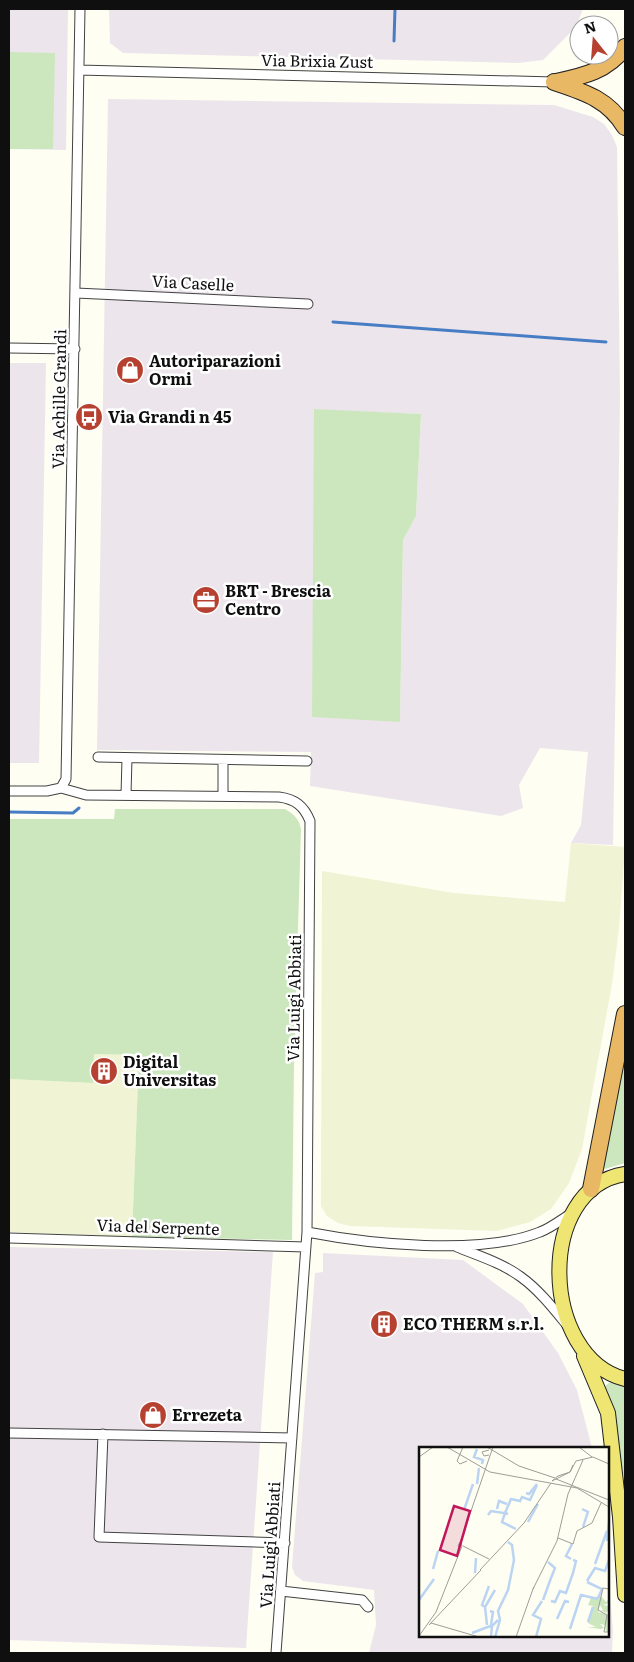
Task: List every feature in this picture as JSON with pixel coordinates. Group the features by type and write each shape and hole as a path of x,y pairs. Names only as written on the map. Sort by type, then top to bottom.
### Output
{"highway":[{"path":"554,82 582,77 602,69 618,57 625,47"},
{"path":"554,82 604,101 617,113 625,126"},
{"path":"591,1189 625,1014"}],"main road":[{"path":"625,1174 616,1176 591,1189 572,1212 560,1253 560,1300 568,1327 582,1351 608,1414 620,1517 625,1596"},
{"path":"582,1351 609,1375 625,1379"}],"street":[{"name":"Via Achille Grandi","path":"61,788 66,779 80,9"},
{"name":"Via Brixia Zust","path":"80,70 554,82"},
{"name":"Via Caselle","path":"76,293 308,304"},
{"path":"9,348 75,349"},
{"path":"98,757 307,762"},
{"path":"126,795 127,758"},
{"path":"223,760 223,796"},
{"path":"9,792 47,791 61,788"},
{"name":"Via Luigi Abbiati","path":"61,788 86,795 286,798 302,806 310,821 306,1247 276,1653"},
{"path":"306,1232 343,1239 455,1246 519,1239 542,1232 572,1212"},
{"name":"Via del Serpente","path":"9,1238 306,1247"},
{"path":"455,1246 494,1262 521,1277 543,1297 568,1327"},
{"path":"9,1433 292,1438"},
{"path":"103,1434 99,1536 285,1543"},
{"path":"281,1591 362,1600 368,1607"}],"shaded area":[{"path":"9,9 68,9 66,150 9,149"},
{"path":"109,9 583,9 581,15 569,15 569,34 543,60 518,63 123,53 110,43"},
{"path":"108,99 554,105 593,117 604,124 612,135 617,147 620,397 613,845 571,843 581,825 588,752 540,748 519,785 523,808 501,816 310,786 311,752 97,750","holes":["314,410 421,414 416,516 403,540 400,722 314,502"]},
{"path":"9,363 46,363 39,763 9,763"},
{"path":"9,1247 273,1252 246,1648 9,1640"},
{"path":"323,1253 463,1260 523,1304 558,1353 577,1390 592,1447 419,1447 419,1637 609,1637 609,1584 613,1630 612,1653 369,1653 376,1625 374,1590 303,1581 295,1575 292,1567 315,1273 323,1272"}],"green space":[{"path":"9,52 55,53 53,149 9,149"},
{"path":"314,409 421,414 416,516 403,540 400,722 312,717"},
{"path":"115,809 285,809 299,822 301,829 294,1062 292,1240 132,1237 139,1055 94,1054 93,1083 9,1079 9,819 114,819"},
{"path":"571,843 625,847 619,928 612,984 582,1149 569,1183 551,1209 530,1222 497,1231 350,1226 338,1223 327,1216 321,1206 322,871 454,893 565,902"},
{"path":"625,1040 625,1163 605,1169 600,1165"},
{"path":"94,1054 139,1055 132,1237 9,1232 9,1079 93,1083"},
{"path":"613,1380 625,1383 625,1484 614,1420 605,1386"}],"waterway":[{"path":"394,41 395,9"},
{"path":"333,322 606,342"},
{"path":"9,812 73,813 79,808"}],"place":[{"name":"Autoriparazioni Ormi","path":"130,370"},
{"name":"Via Grandi n 45","path":"89,417"},
{"name":"BRT - Brescia Centro","path":"206,600"},
{"name":"Digital Universitas","path":"104,1071"},
{"name":"ECO THERM s.r.l.","path":"384,1324"},
{"name":"Errezeta","path":"153,1415"}]}
